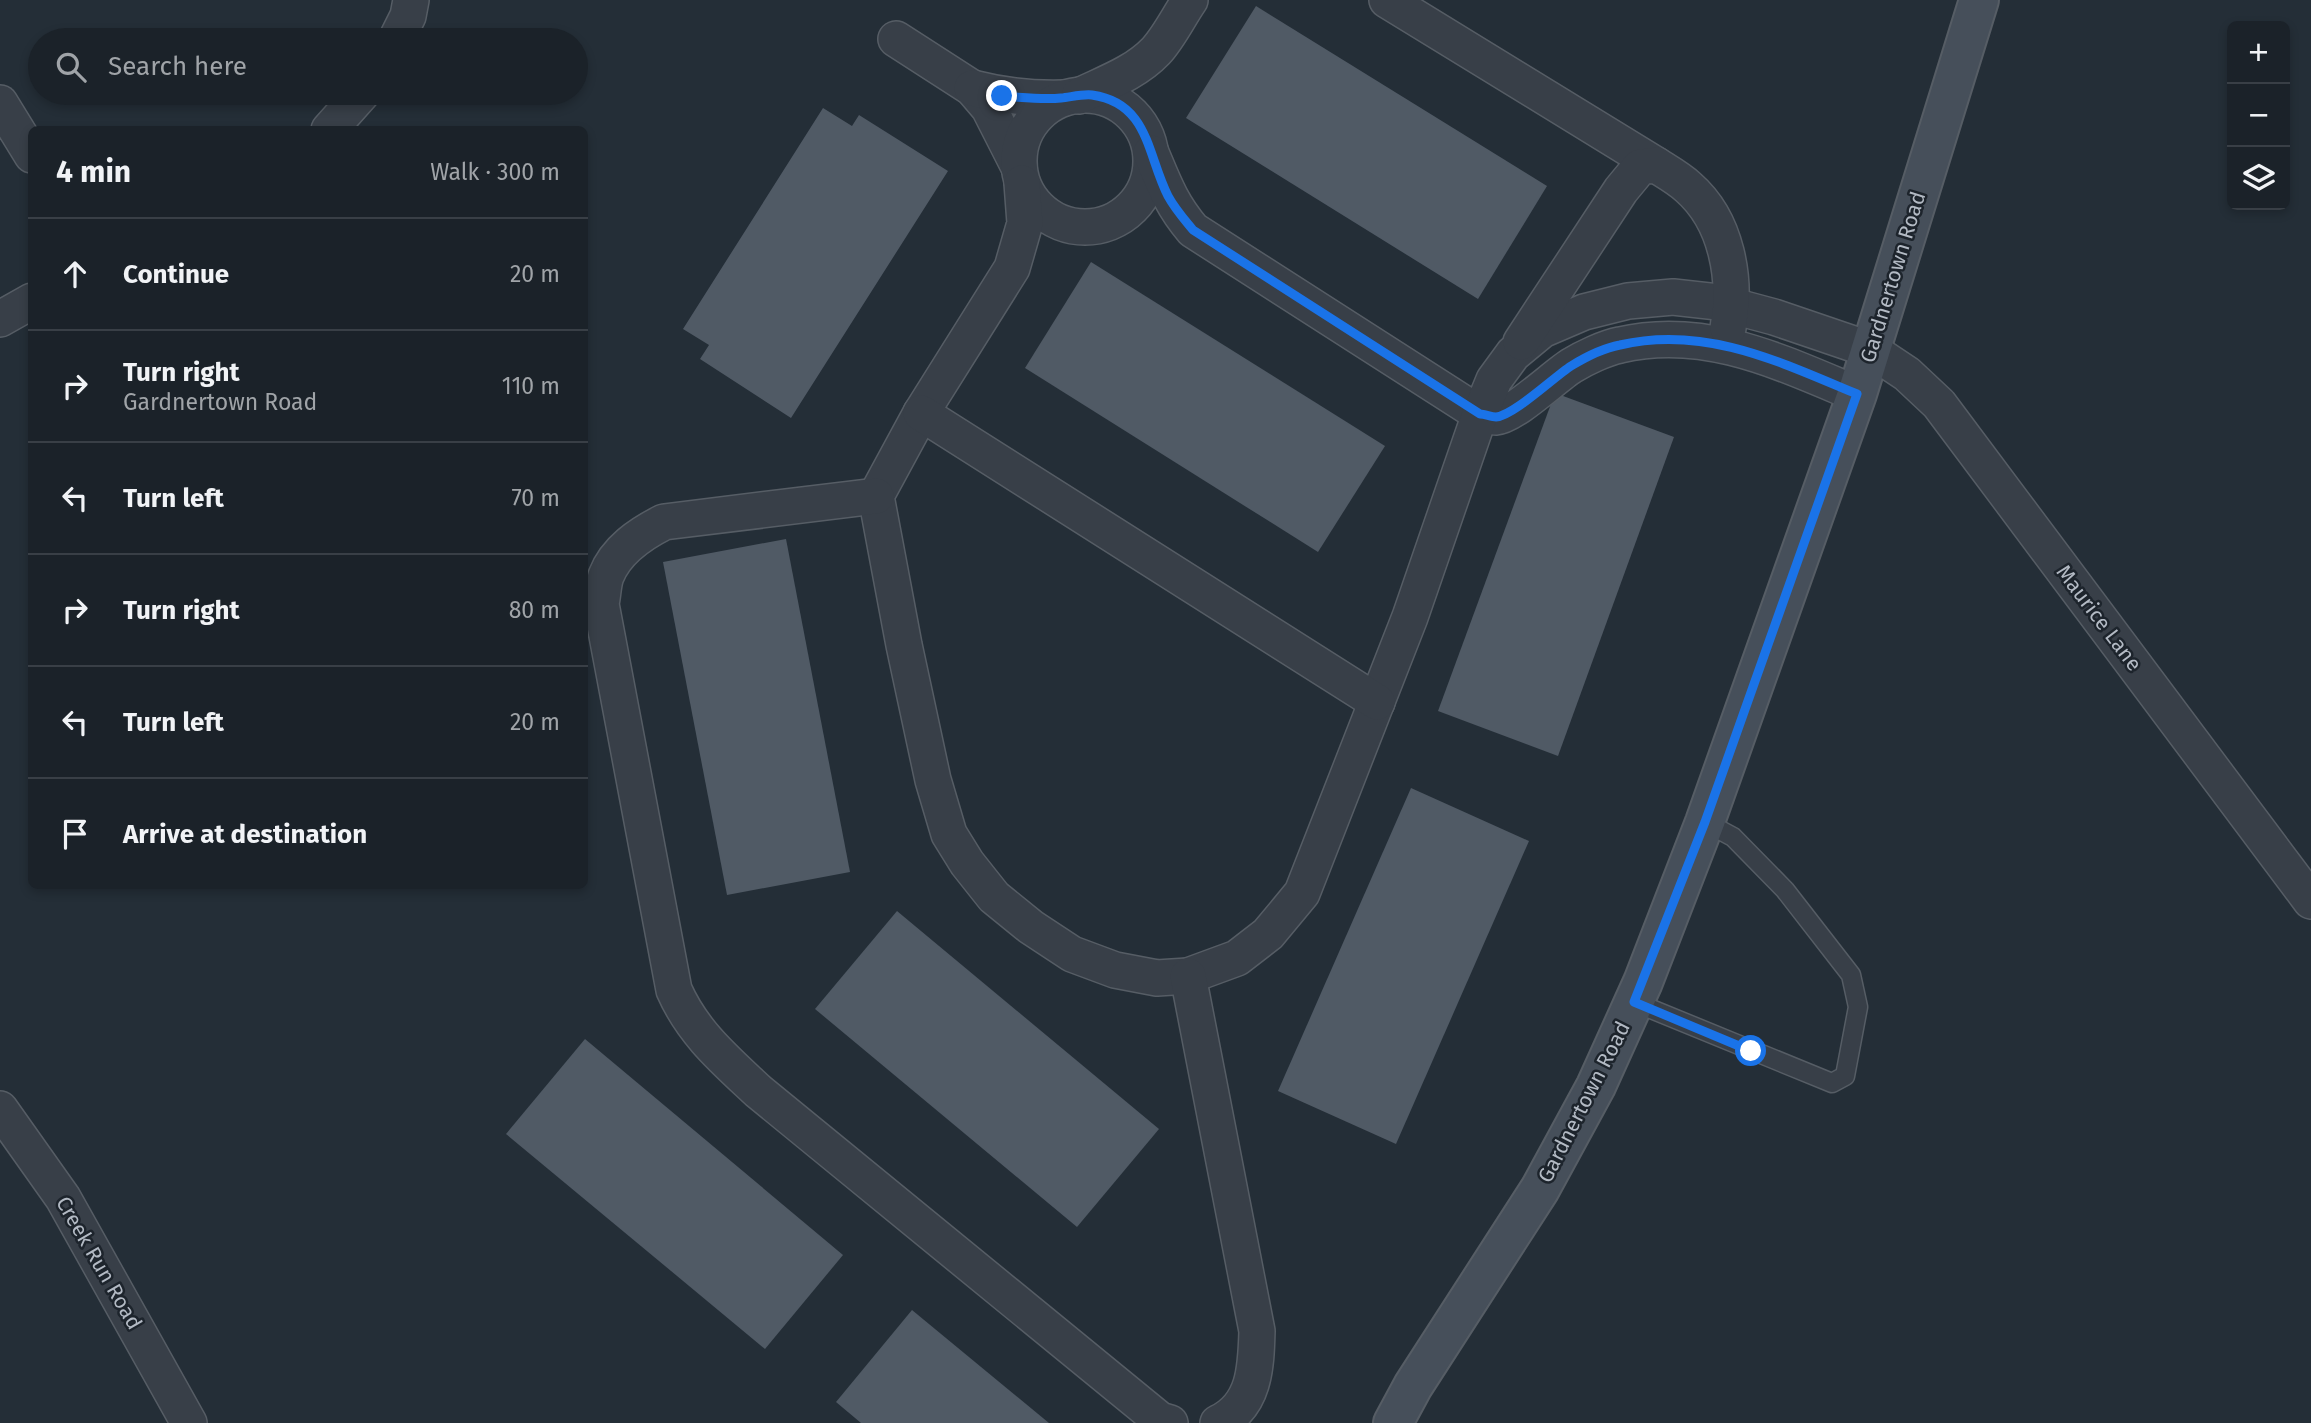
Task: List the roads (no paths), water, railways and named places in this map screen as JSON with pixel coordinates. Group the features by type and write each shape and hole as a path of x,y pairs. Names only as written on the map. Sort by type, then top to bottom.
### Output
{"street":[{"path":"402,28 411,0"},
{"path":"1190,0 1156,51 1136,68 1119,78 1047,106 1031,122 1022,141 1018,162 1025,223 1012,268 921,412 876,496 933,780 949,834 967,863 994,897 1031,927 1072,954 1115,970 1157,978 1188,976 1237,958 1268,934 1302,893 1410,617 1494,380 1621,190 1640,167 1656,165"},
{"path":"1387,0 1690,188 1712,216 1723,241 1731,273 1732,305 1724,345"},
{"name":"Gardnertown Road","path":"1393,1423 1413,1386 1541,1189 1596,1086 1634,1002 1705,822 1857,394 1979,0"},
{"path":"897,39 972,88 989,108 1032,201 1048,216 1067,225 1148,220 1193,230"},
{"path":"1012,268 1034,251 1126,212 1141,197 1150,176 1147,142 1149,81 1156,51"},
{"path":"972,88 1002,96 1031,99 1090,95 1112,100 1131,113 1147,142 1176,210 1193,230 1480,414 1497,417 1513,410 1573,365 1618,345 1659,338 1694,339 1724,345 1791,367 1857,394"},
{"path":"0,103 28,148"},
{"path":"333,126 351,105"},
{"name":"Maurice Lane","path":"1513,354 1542,330 1584,313 1628,301 1673,297 1732,305 1774,317 1871,350 1907,374 1939,404 2311,901"},
{"path":"0,318 28,304"},
{"path":"921,412 1377,702"},
{"path":"876,496 664,522 642,533 625,548 606,576 601,604 674,990 684,1013 711,1047 758,1091 1160,1420 1170,1423"},
{"path":"1188,976 1258,1331 1256,1364 1248,1395 1232,1417 1218,1423"},
{"name":"Creek Run Road","path":"0,1109 63,1198 189,1423"}],"lane":[{"path":"1634,1002 1832,1083 1845,1076 1858,1007 1851,975 1785,890 1733,837 1705,822"}]}
